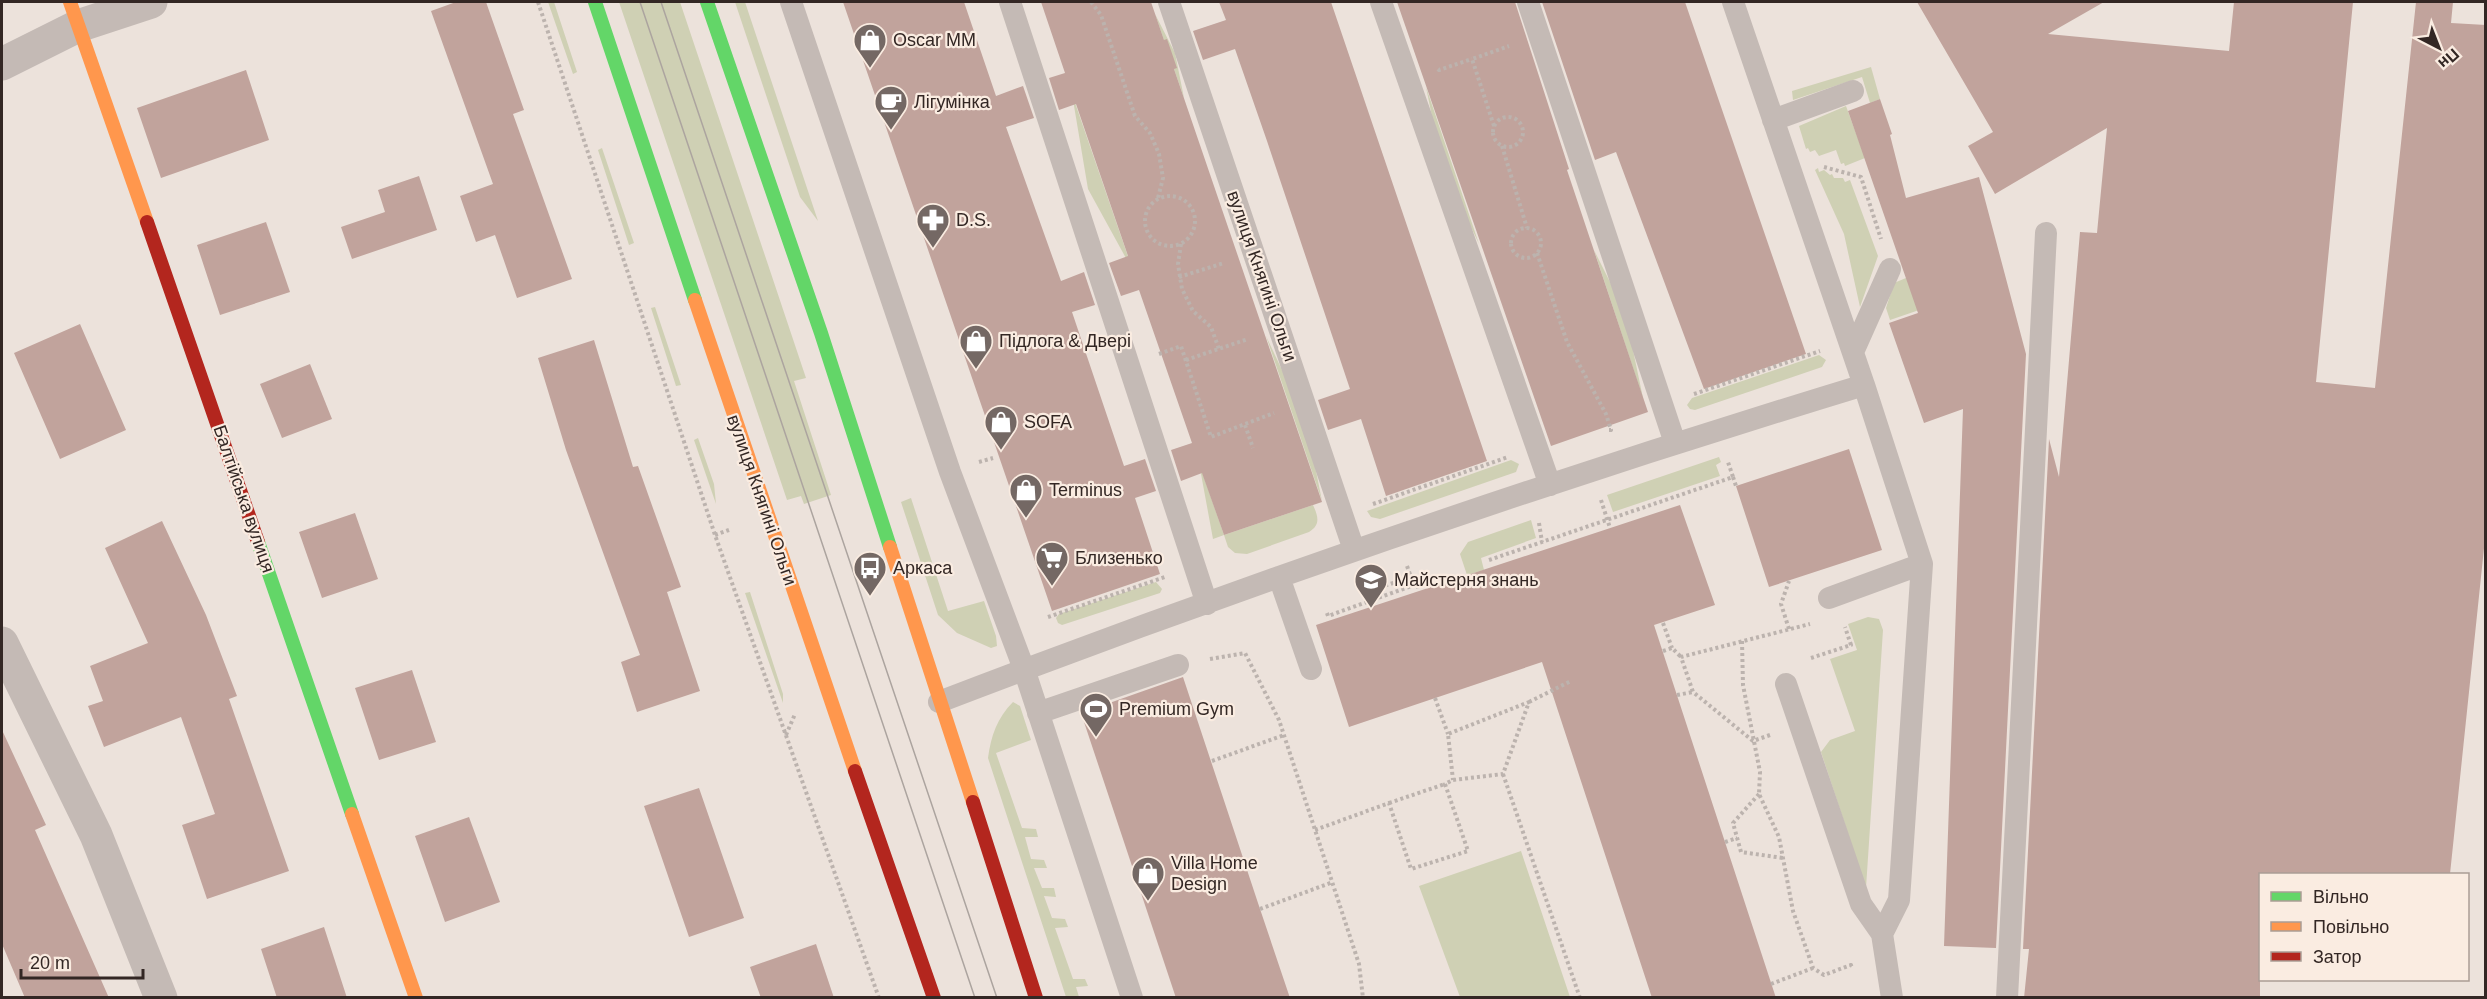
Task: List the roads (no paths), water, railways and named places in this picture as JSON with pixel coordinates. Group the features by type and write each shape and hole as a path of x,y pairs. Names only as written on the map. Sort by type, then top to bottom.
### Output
{"main road":[{"name":"вулиця Княгині Ольги","path":"595,2 772,532 934,998"},
{"path":"707,2 821,333 1036,998"},
{"name":"Балтійська вулиця","path":"74,14 416,998"}],"street":[{"path":"4,57 74,14 152,2"},
{"path":"2,643 96,835 161,998"}],"lane":[{"path":"791,2 950,472 1024,669 1132,998"},
{"path":"1010,2 1207,604"},
{"name":"вулиця Княгині Ольги","path":"1169,2 1261,296 1354,550"},
{"path":"1381,2 1550,485"},
{"path":"1528,2 1525,41 1675,443"},
{"path":"1733,2 1853,352 1922,564 1899,900 1882,934"},
{"path":"1773,120 1853,91"},
{"path":"2007,998 2046,232"},
{"path":"1853,352 1890,268"},
{"path":"939,702 1354,550 1675,443 1864,385"},
{"path":"1829,598 1922,564"},
{"path":"1279,577 1311,669"},
{"path":"1038,713 1178,665"},
{"path":"1786,684 1861,904 1882,934 1892,998"}],"tram line":[{"path":"640,2 975,998"},
{"path":"661,2 997,998"}],"place":[{"name":"Oscar MM","path":"870,69"},
{"name":"Лігумінка","path":"891,131"},
{"name":"D.S.","path":"933,249"},
{"name":"Підлога & Двері","path":"976,370"},
{"name":"SOFA","path":"1001,451"},
{"name":"Terminus","path":"1026,519"},
{"name":"Близенько","path":"1052,587"},
{"name":"Аркаса","path":"870,597"},
{"name":"Майстерня знань","path":"1371,609"},
{"name":"Premium Gym","path":"1096,738"},
{"name":"Villa Home Design","path":"1148,902"}]}
